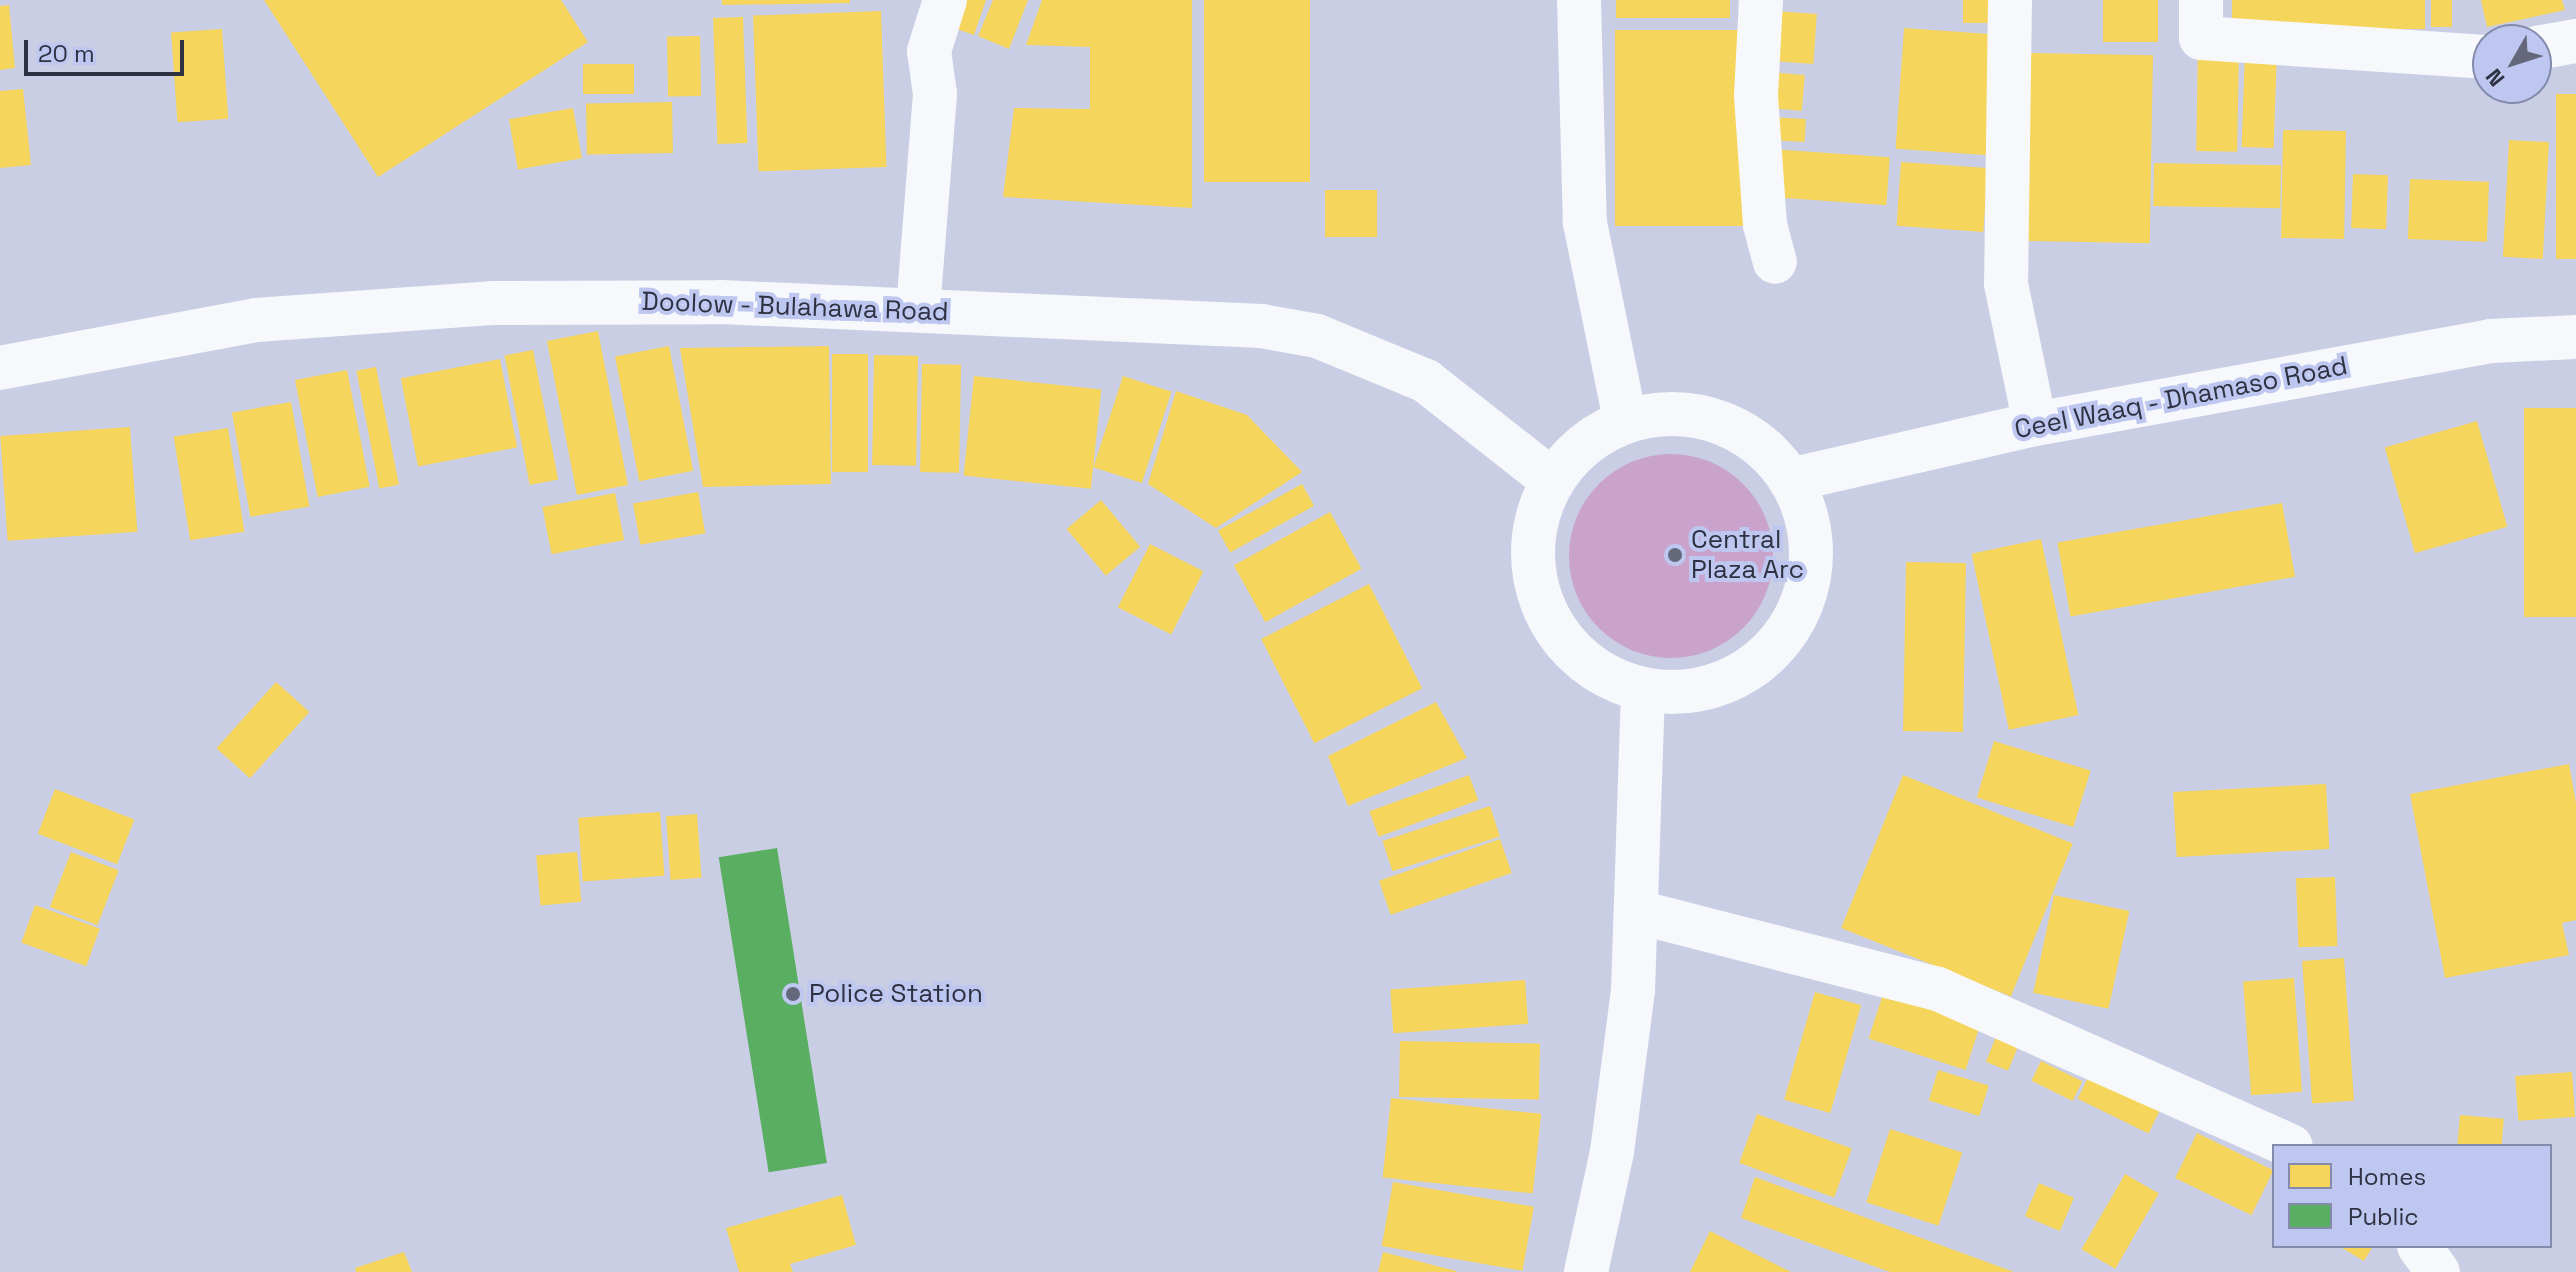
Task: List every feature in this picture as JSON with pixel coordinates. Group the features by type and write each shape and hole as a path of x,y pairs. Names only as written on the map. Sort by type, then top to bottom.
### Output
{"main road":[{"path":"918,310 935,94 929,51 945,0"},
{"path":"1579,0 1585,223 1625,420"},
{"path":"1761,0 1756,96 1765,225 1775,262"},
{"path":"2010,0 2006,284 2035,424"},
{"path":"2201,0 2201,38 2472,56"},
{"path":"2552,45 2576,41"},
{"name":"Doolow - Bulahawa Road","path":"0,368 256,320 475,304 721,302 1261,326 1317,336 1426,381 1552,480"},
{"name":"Ceel Waaq - Dhamaso Road","path":"1790,480 2035,424 2491,341 2576,337"},
{"path":"1673,413 1721,422 1762,446 1790,480 1808,519 1811,564 1802,606 1780,643 1748,671 1708,689 1643,689 1617,683 1577,657 1547,619 1533,572 1534,524 1552,480 1584,443 1625,420 1673,413"},
{"path":"1586,1272 1612,1152 1638,912 1643,689"},
{"path":"1638,912 1938,989 2287,1144"},
{"path":"2420,1248 2438,1272"}],"shaded area":[{"path":"1671,454 1710,461 1743,484 1766,517 1773,556 1766,595 1743,628 1710,651 1671,658 1632,651 1599,628 1576,595 1569,556 1576,517 1599,484 1632,461"}],"building: Homes":[{"path":"264,0 561,0 588,42 378,177"},
{"path":"722,0 850,0 850,3 722,5"},
{"path":"950,0 986,0 974,35 942,24"},
{"path":"993,0 1028,0 1009,49 978,36"},
{"path":"1042,0 1192,0 1192,208 1003,197 1014,108 1090,109 1090,47 1026,45"},
{"path":"1204,0 1310,0 1310,182 1204,182"},
{"path":"1616,0 1730,0 1730,18 1616,18"},
{"path":"1963,0 1989,0 1989,23 1963,23"},
{"path":"2103,0 2158,0 2158,42 2103,42"},
{"path":"2232,0 2425,0 2425,29 2232,29"},
{"path":"2431,0 2452,0 2452,27 2431,27"},
{"path":"2481,0 2562,0 2565,10 2501,24 2486,24"},
{"path":"9,5 15,68 0,70 0,6"},
{"path":"881,11 886,167 759,171 753,15"},
{"path":"1773,11 1817,14 1813,64 1770,61"},
{"path":"743,17 747,143 717,144 713,18"},
{"path":"1904,28 1997,34 1988,155 1896,149"},
{"path":"222,29 228,119 177,122 171,33"},
{"path":"1615,30 1745,30 1745,226 1615,226"},
{"path":"700,36 701,96 668,97 667,37"},
{"path":"2198,46 2239,47 2237,152 2196,151"},
{"path":"2245,50 2277,51 2274,148 2242,147"},
{"path":"2027,53 2153,55 2150,243 2024,241"},
{"path":"583,64 634,64 634,94 583,94"},
{"path":"1770,72 1805,75 1802,111 1767,108"},
{"path":"23,89 31,165 0,168 0,91"},
{"path":"2556,94 2576,94 2576,259 2556,259"},
{"path":"672,102 673,153 587,154 586,104"},
{"path":"573,108 582,158 518,170 509,119"},
{"path":"1769,117 1806,119 1805,142 1768,140"},
{"path":"2283,130 2346,131 2344,239 2281,238"},
{"path":"2509,140 2549,142 2543,259 2503,257"},
{"path":"1771,149 1890,157 1886,205 1768,197"},
{"path":"1901,162 1988,168 1983,232 1897,226"},
{"path":"2154,163 2281,165 2280,208 2153,206"},
{"path":"2353,174 2388,175 2386,229 2351,228"},
{"path":"2410,179 2489,182 2487,242 2408,239"},
{"path":"1325,190 1377,190 1377,237 1325,237"},
{"path":"598,331 628,485 577,495 547,341"},
{"path":"669,346 693,471 639,481 615,356"},
{"path":"829,346 831,484 703,487 680,348"},
{"path":"533,350 558,480 530,485 505,356"},
{"path":"832,354 868,354 868,472 832,472"},
{"path":"874,355 918,356 916,466 872,465"},
{"path":"500,359 517,447 418,467 401,378"},
{"path":"922,364 961,365 959,473 920,472"},
{"path":"376,367 399,485 379,489 356,371"},
{"path":"347,370 370,487 318,497 295,380"},
{"path":"974,376 1101,389 1091,489 964,475"},
{"path":"1123,376 1172,392 1142,483 1093,467"},
{"path":"1176,391 1247,415 1302,472 1216,528 1148,484"},
{"path":"291,402 309,506 250,517 232,412"},
{"path":"2524,408 2576,408 2576,617 2524,617"},
{"path":"2477,421 2507,527 2415,553 2385,447"},
{"path":"130,427 137,532 8,541 0,436"},
{"path":"228,428 244,532 190,540 174,437"},
{"path":"1302,484 1314,506 1230,552 1218,531"},
{"path":"698,492 705,533 640,545 633,503"},
{"path":"615,493 624,540 552,554 542,507"},
{"path":"1101,500 1140,547 1106,576 1067,529"},
{"path":"2282,503 2295,577 2070,616 2057,543"},
{"path":"1330,512 1362,569 1265,622 1234,565"},
{"path":"2041,539 2078,715 2009,730 1972,554"},
{"path":"1150,544 1203,571 1171,635 1118,607"},
{"path":"1906,562 1966,563 1963,732 1903,731"},
{"path":"1369,584 1422,688 1314,743 1261,639"},
{"path":"276,682 309,712 250,778 216,748"},
{"path":"1436,702 1467,758 1348,806 1328,756"},
{"path":"1994,741 2091,771 2073,827 1977,797"},
{"path":"2569,764 2576,803 2576,920 2562,923 2569,955 2445,978 2410,794"},
{"path":"1469,775 1478,800 1379,837 1369,811"},
{"path":"1903,775 2073,844 2011,997 1841,928"},
{"path":"2326,784 2329,849 2177,857 2173,792"},
{"path":"55,789 134,819 117,864 38,834"},
{"path":"1490,806 1500,836 1392,871 1383,841"},
{"path":"660,812 664,876 583,882 578,818"},
{"path":"697,814 701,878 671,880 666,816"},
{"path":"1500,839 1512,873 1391,915 1379,881"},
{"path":"71,852 119,870 97,925 50,907"},
{"path":"577,852 581,902 541,905 536,856"},
{"path":"2335,877 2337,946 2298,947 2296,878"},
{"path":"2054,895 2129,911 2109,1009 2033,993"},
{"path":"35,905 100,929 86,966 21,943"},
{"path":"2344,958 2354,1101 2312,1104 2302,961"},
{"path":"2294,978 2302,1092 2251,1095 2243,982"},
{"path":"1525,980 1528,1024 1393,1033 1390,989"},
{"path":"1884,991 1981,1023 1966,1070 1869,1039"},
{"path":"1815,992 1861,1005 1830,1113 1784,1100"},
{"path":"2002,1022 2024,1031 2008,1071 1986,1062"},
{"path":"1400,1041 1540,1043 1539,1099 1399,1097"},
{"path":"2041,1061 2082,1081 2073,1101 2031,1081"},
{"path":"2096,1061 2167,1096 2149,1133 2078,1099"},
{"path":"1938,1070 1989,1085 1979,1116 1929,1101"},
{"path":"2572,1072 2575,1117 2518,1121 2515,1076"},
{"path":"1391,1098 1541,1114 1533,1193 1383,1178"},
{"path":"1757,1114 1852,1149 1834,1197 1739,1163"},
{"path":"2460,1115 2504,1119 2502,1144 2457,1144"},
{"path":"1890,1129 1962,1152 1938,1226 1866,1202"},
{"path":"2197,1133 2272,1170 2251,1215 2175,1178"},
{"path":"2125,1174 2159,1194 2115,1269 2082,1249"},
{"path":"1755,1177 2014,1272 1890,1272 1741,1218"},
{"path":"1393,1182 1534,1207 1523,1271 1382,1246"},
{"path":"2039,1183 2074,1198 2060,1231 2025,1216"},
{"path":"842,1195 856,1245 790,1264 793,1272 739,1272 726,1228"},
{"path":"1710,1231 1791,1272 1690,1272"},
{"path":"2342,1248 2372,1248 2364,1261"},
{"path":"404,1252 412,1272 356,1272 355,1268"},
{"path":"1383,1252 1456,1271 1456,1272 1378,1272"}],"building: Public":[{"path":"777,848 827,1163 769,1172 719,857"}],"place":[{"name":"Central Plaza Arc","path":"1675,555"},
{"name":"Police Station","path":"793,994"}]}
